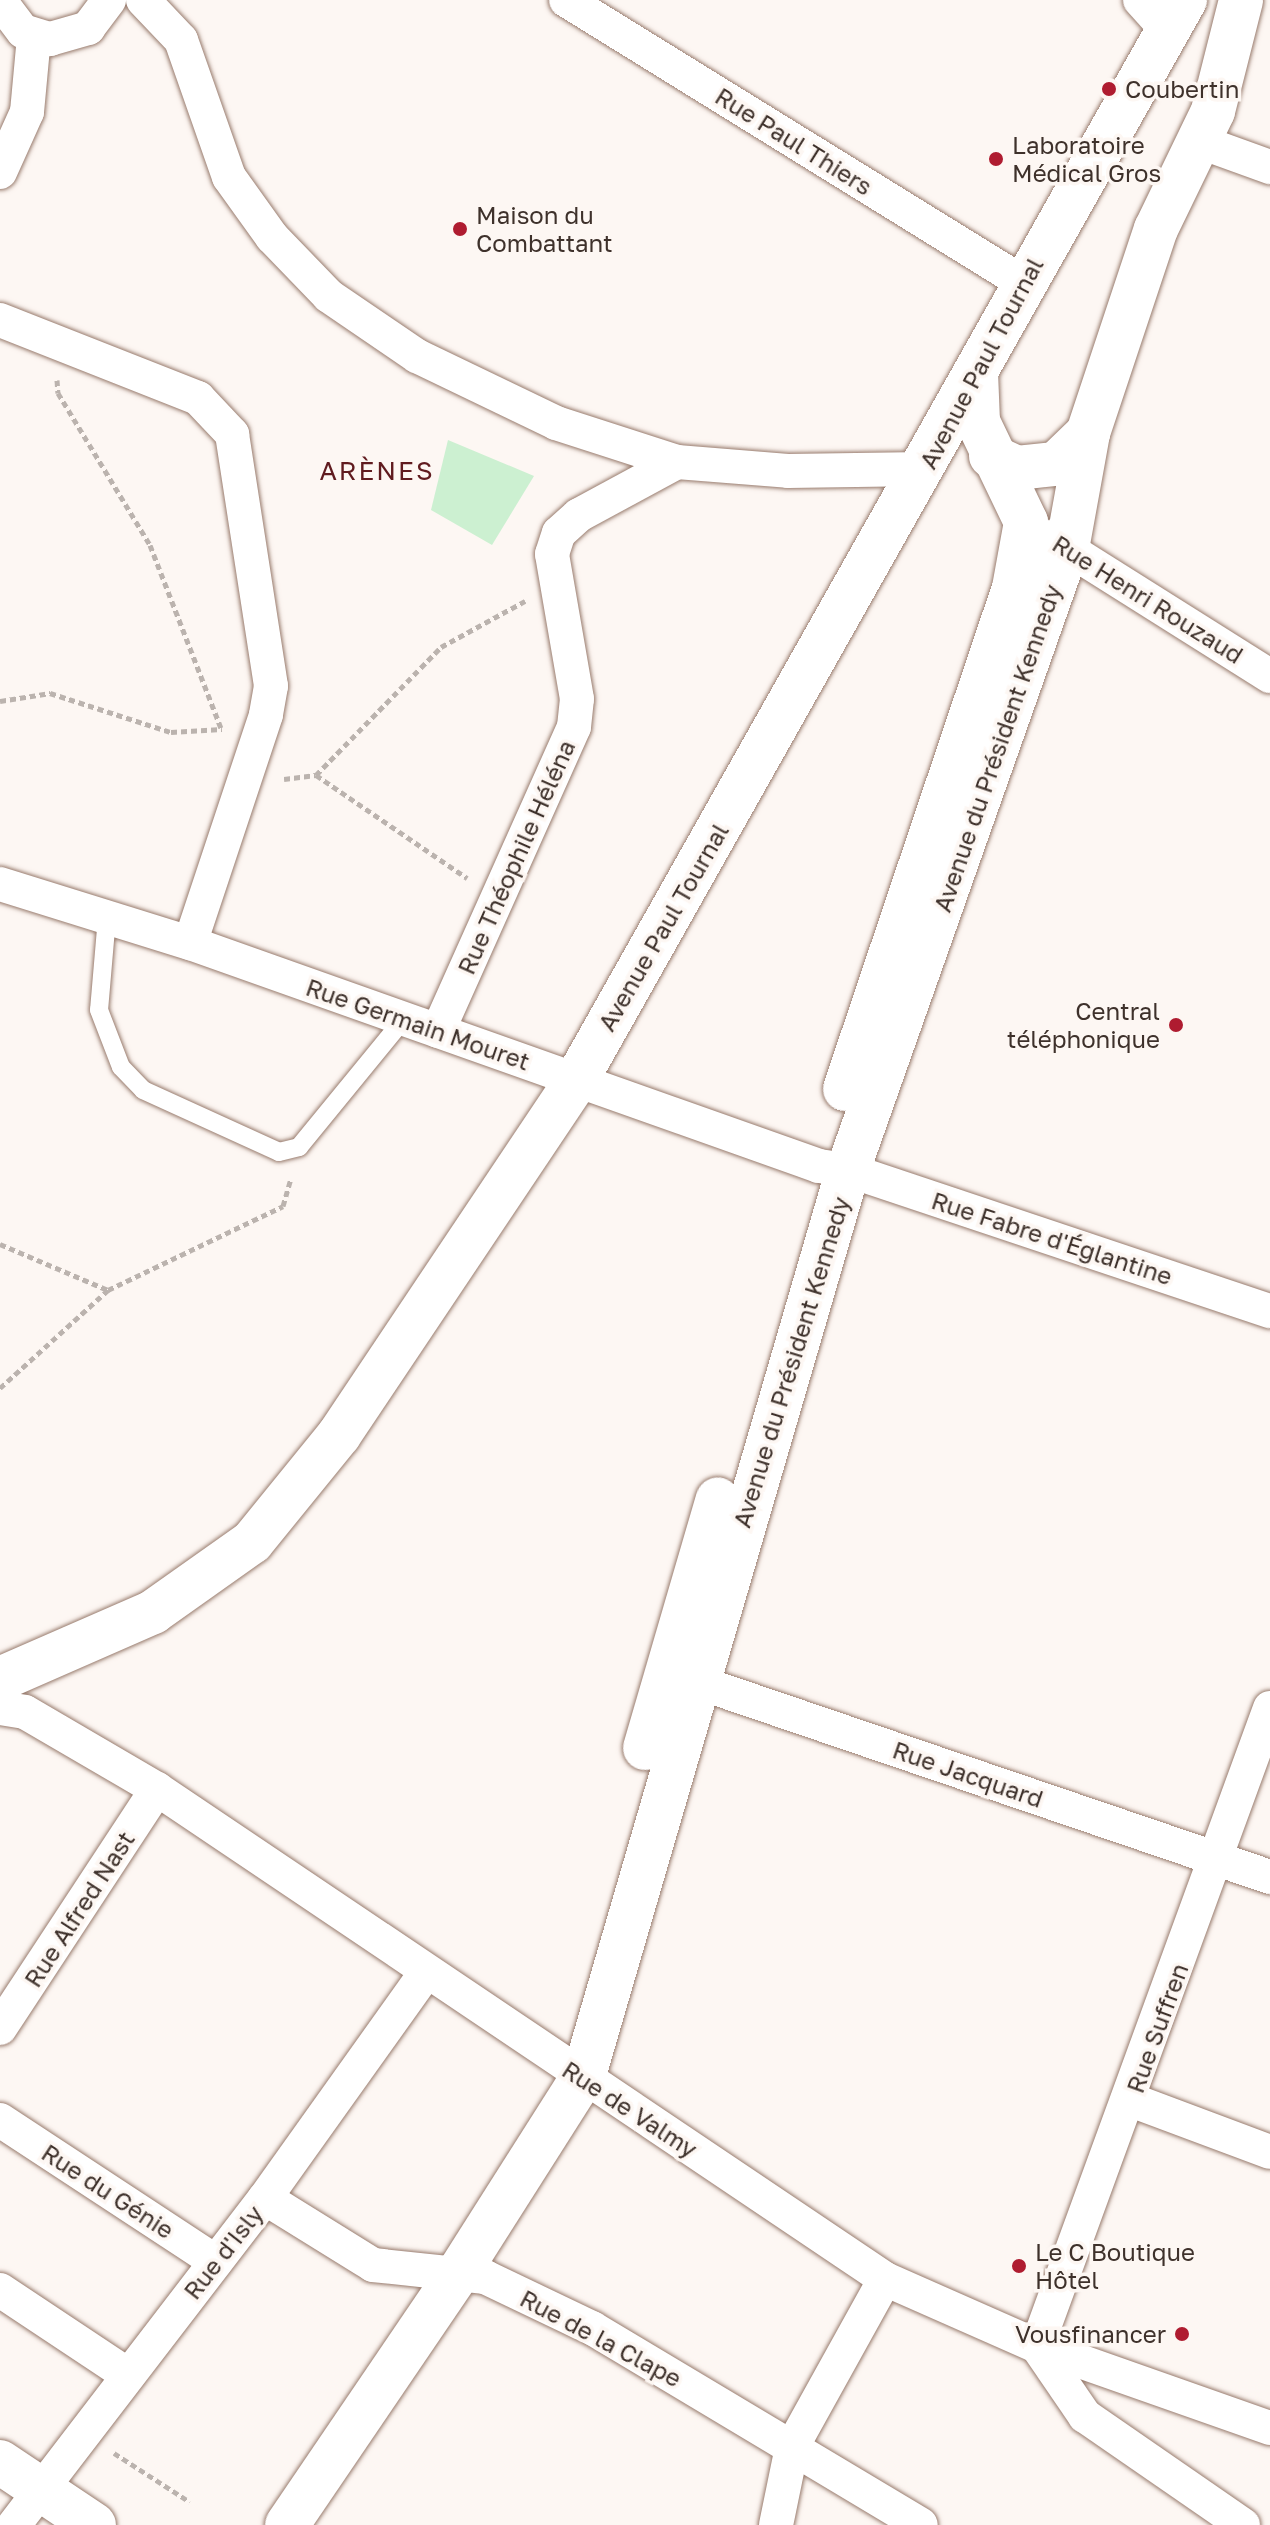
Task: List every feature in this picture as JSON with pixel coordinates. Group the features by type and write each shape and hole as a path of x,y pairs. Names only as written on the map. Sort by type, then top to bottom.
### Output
{"main road":[{"name":"Avenue du Président Kennedy","path":"834,1167 1067,549 1088,433 1156,229 1213,111 1241,0"},
{"name":"Avenue Paul Tournal","path":"0,1679 153,1612 252,1542 339,1435 577,1079 924,469 1164,10"},
{"path":"976,372 978,422 991,456 1026,522"},
{"name":"Avenue du Président Kennedy","path":"991,456 1017,468 1056,464 1088,433"},
{"name":"Avenue du Président Kennedy","path":"459,2272 452,2237 570,2068 681,1676 834,1167 1014,588 1026,522"},
{"path":"287,2525 459,2272"},
{"path":"0,2462 94,2525"}],"street":[{"path":"0,1 11,20 34,36 75,35 99,17 109,0"},
{"path":"143,0 181,40 229,177 272,237 329,296 417,356 556,423 677,462 788,471 924,469"},
{"name":"Rue Paul Thiers","path":"566,0 1022,282"},
{"path":"0,172 27,112 34,36"},
{"path":"1198,141 1270,167"},
{"path":"0,320 198,398 232,434 271,686 244,784 190,943"},
{"name":"Rue Théophile Héléna","path":"438,1031 574,727 577,699 552,554 559,533 579,515 677,462"},
{"name":"Rue Henri Rouzaud","path":"1026,522 1270,676"},
{"name":"Rue Germain Mouret","path":"0,884 190,943 403,1020 834,1167"},
{"name":"Rue Fabre d'Églantine","path":"834,1167 1270,1311"},
{"name":"Rue Jacquard","path":"681,1676 1270,1877"},
{"name":"Rue de Valmy","path":"0,1708 25,1712 157,1789 425,1974 885,2279 1037,2346 1270,2428"},
{"name":"Rue Suffren","path":"1037,2346 1131,2100 1270,1708"},
{"name":"Rue Alfred Nast","path":"0,2028 157,1789"},
{"name":"Rue d'Isly","path":"14,2525 265,2198 425,1974"},
{"path":"1131,2100 1270,2152"},
{"name":"Rue du Génie","path":"0,2120 216,2262"},
{"name":"Rue de la Clape","path":"265,2198 373,2265 485,2277 592,2328 921,2525"},
{"path":"776,2525 792,2447 885,2279"},
{"path":"0,2290 128,2375"},
{"path":"1037,2346 1085,2416 1243,2525"}],"lane":[{"path":"107,917 99,1010 121,1067 143,1090 279,1152 299,1147 403,1020"}],"path":[{"path":"54,341 58,393 150,545 244,784 316,775 441,647 557,583"},
{"path":"0,701 50,693 171,732 222,729"},
{"path":"316,775 455,874 501,891"},
{"path":"0,1388 108,1290 283,1206 299,1147"},
{"path":"0,1244 108,1290"},
{"path":"83,2433 190,2502"}],"green space":[{"path":"448,440 534,476 492,545 431,510"}],"place":[{"name":"Coubertin","path":"1109,89"},
{"name":"Laboratoire Médical Gros","path":"996,159"},
{"name":"Maison du Combattant","path":"460,229"},
{"name":"Central téléphonique","path":"1176,1025"},
{"name":"Le C Boutique Hôtel","path":"1019,2266"},
{"name":"Vousfinancer","path":"1182,2334"}],"district":[{"name":"ARÈNES","path":"377,471"}]}
